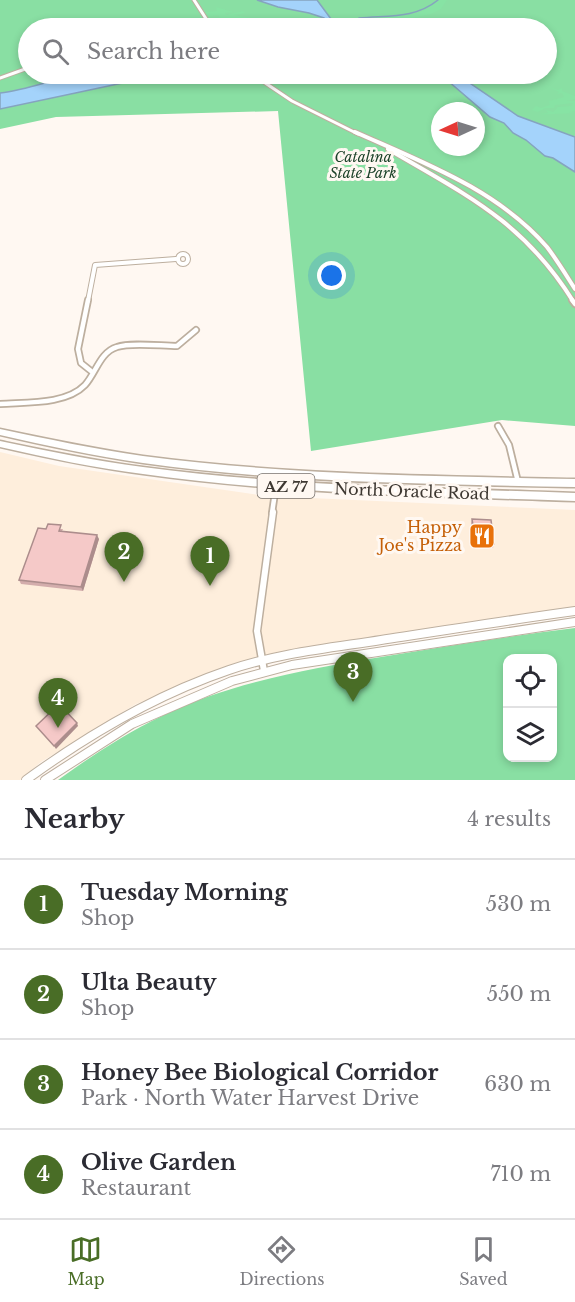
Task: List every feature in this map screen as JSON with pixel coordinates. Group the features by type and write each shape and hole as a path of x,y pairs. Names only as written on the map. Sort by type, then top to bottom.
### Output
{"highway":[{"name":"North Oracle Road","path":"0,432 116,456 200,467 318,476 575,483"},
{"name":"North Oracle Road","path":"0,444 116,468 276,486 575,497"}],"street":[{"path":"194,0 206,18"},
{"path":"0,78 18,72"},
{"path":"267,84 296,103 446,174 489,197 541,239 556,257 575,289"},
{"path":"370,139 480,203 515,227 547,260 575,304"},
{"path":"92,372 81,363 78,349 95,265 176,259"},
{"path":"0,404 50,400 68,396 84,386 103,356 114,347 145,344 174,347 196,330"},
{"path":"498,426 509,445 518,482"},
{"path":"264,671 258,637 259,613 276,486"},
{"path":"26,780 69,748 134,710 200,680 261,660 575,611"},
{"path":"45,780 108,738 154,713 210,689 264,671 575,622"}],"shaded area":[{"path":"0,452 59,466 266,496 575,510 575,612 270,655 136,704 41,762 20,780 0,780"}],"green space":[{"name":"Catalina State Park","path":"0,0 575,0 575,426 502,420 311,451 278,111 56,117 0,129"},
{"path":"437,0 447,0 441,9 413,18 364,18 416,14"},
{"path":"216,7 233,12 225,13 226,15 243,11 245,13 234,15 251,18 220,18 218,15 208,17 205,12 217,11"},
{"path":"549,87 558,90 562,88 562,91 575,96 575,99 566,101 575,101 575,111 569,112 574,113 541,114 548,113 546,110 553,112 558,107 572,106 573,103 555,105 554,108 545,108 538,112 532,110 536,106 541,108 550,105 549,101 564,97 562,93 557,94 559,92"},
{"path":"575,628 575,780 58,780 108,746 187,704 241,686 297,672 454,645"}],"water":[{"path":"257,0 317,0 330,18 324,18"},
{"path":"40,84 118,84 0,109 0,93"},
{"path":"452,84 471,84 518,116 575,137 575,172 553,158 545,156 526,140 513,133 504,123 485,113 485,102 473,102"}],"building":[{"name":"Happy Joe's Pizza","path":"472,519 491,520 494,544 476,543"},
{"path":"48,524 61,525 59,531 97,535 81,587 19,580 38,528 46,529"},
{"path":"59,704 77,723 54,746 36,726"}],"waterway":[{"path":"359,18 410,13 438,0"}],"place":[{"name":"Happy Joe's Pizza","path":"482,536"},
{"name":"Ulta Beauty","path":"124,582"},
{"name":"Tuesday Morning","path":"210,586"},
{"name":"Honey Bee Biological Corridor","path":"353,702"},
{"name":"Olive Garden","path":"58,728"}]}
